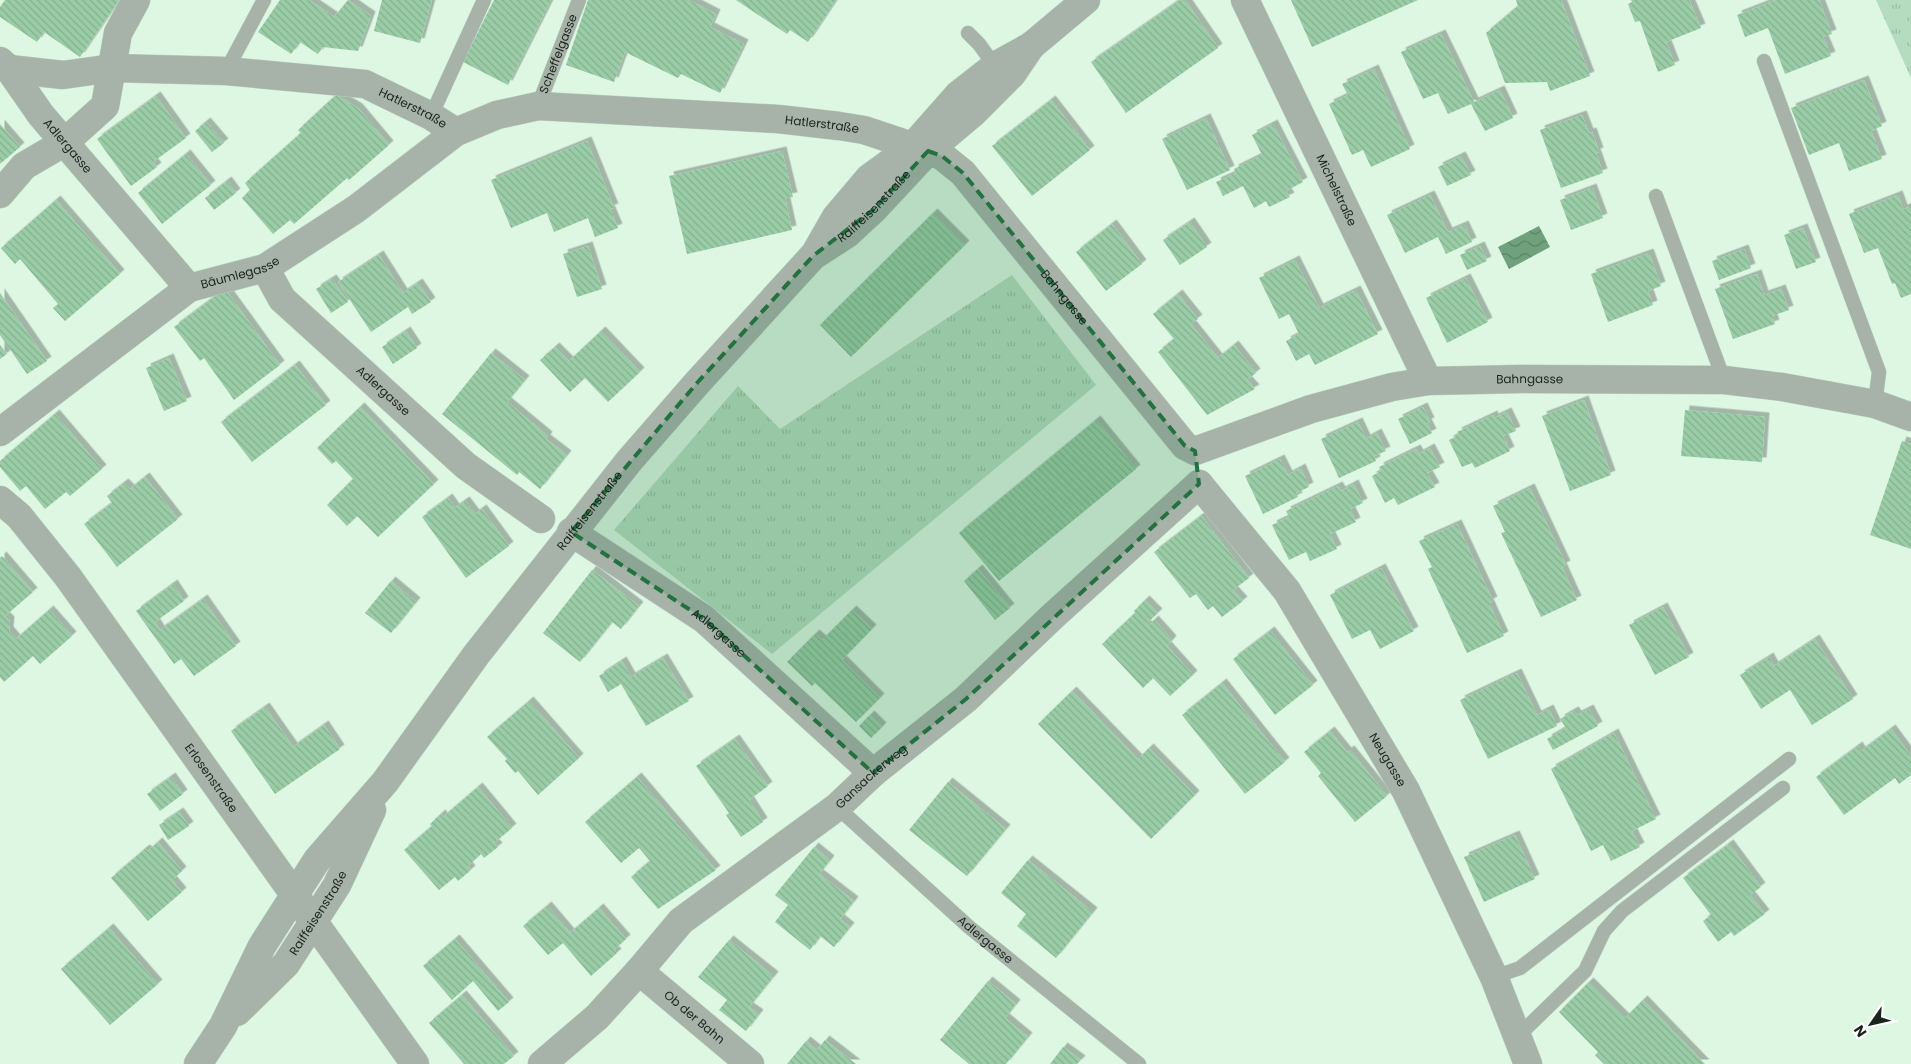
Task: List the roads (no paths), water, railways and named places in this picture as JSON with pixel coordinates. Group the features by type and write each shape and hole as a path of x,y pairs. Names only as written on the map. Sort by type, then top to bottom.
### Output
{"street":[{"path":"0,194 24,166 65,142 105,106 118,33 136,0"},
{"path":"920,148 958,95 995,66 1032,46 1086,0"},
{"name":"Michelstraße","path":"1245,0 1428,381"},
{"path":"920,148 974,113 1012,74 1032,46"},
{"name":"Hatlerstraße","path":"4,65 63,75 113,68 226,71 365,84 431,116 456,132 497,115 538,106 778,119 864,130 920,148"},
{"name":"Adlergasse","path":"4,65 41,115 189,288"},
{"name":"Bäumlegasse","path":"0,432 189,288 265,268 356,209 456,132"},
{"name":"Bahngasse","path":"920,148 942,156 963,173 1185,446 1195,450 1311,409 1392,387 1428,381 1521,379 1724,380 1875,404 1911,417"},
{"name":"Raiffeisenstraße","path":"198,1064 223,1026 262,946 317,860 385,782 476,654 572,532 629,461 697,383 814,256 836,217 869,178 920,148"},
{"name":"Adlergasse","path":"265,268 282,299 289,306 466,466 541,519"},
{"path":"1195,450 1198,484"},
{"name":"Gansackerweg","path":"542,1064 597,1016 639,971 681,921 837,807 873,773 966,699 1053,616 1198,484"},
{"name":"Neugasse","path":"1198,484 1287,591 1406,791 1494,977 1528,1064"},
{"name":"Erlosenstraße","path":"0,500 19,516 68,577 315,921 415,1064"},
{"name":"Adlergasse","path":"572,532 704,619 873,773"},
{"name":"Raiffeisenstraße","path":"223,1026 286,964 315,921 337,885 385,782"},
{"name":"Ob der Bahn","path":"639,971 750,1064"}],"lane":[{"path":"226,71 264,0"},
{"path":"431,116 484,0"},
{"name":"Scheffelgasse","path":"538,106 579,0"},
{"path":"968,33 979,44 995,66"},
{"path":"1764,61 1879,372 1875,404"},
{"path":"1656,196 1724,380"},
{"path":"1494,977 1520,968 1789,759"},
{"path":"1518,1036 1585,971 1604,931 1622,911 1783,788"},
{"name":"Adlergasse","path":"837,807 969,927 1139,1064"}],"water":[{"path":"1539,226 1550,247 1509,269 1498,247"}]}
